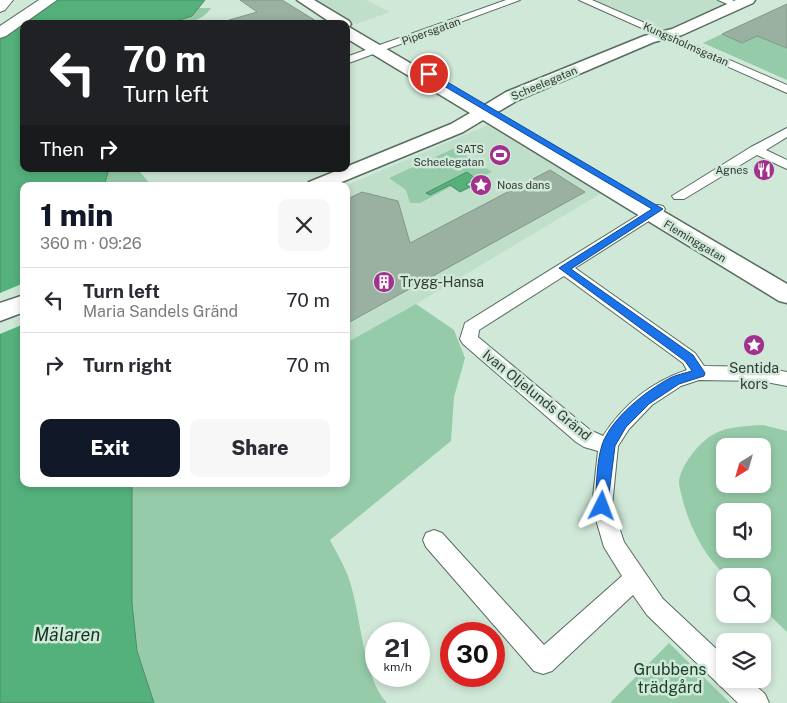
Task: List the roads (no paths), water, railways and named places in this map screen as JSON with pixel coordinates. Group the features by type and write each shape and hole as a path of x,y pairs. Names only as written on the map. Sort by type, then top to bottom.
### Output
{"highway":[{"path":"0,8 5,0"},
{"path":"0,8 16,0"},
{"path":"0,16 25,0"},
{"path":"0,24 37,0"},
{"path":"0,32 50,0"}],"street":[{"path":"294,0 327,20"},
{"name":"Fleminggatan","path":"304,0 338,20"},
{"name":"Pipersgatan","path":"350,60 515,0"},
{"name":"Kungsholmsgatan","path":"584,0 787,89"},
{"name":"Scheelegatan","path":"326,182 457,128 512,96 649,39 677,32 736,2"},
{"name":"Fleminggatan","path":"350,27 381,49"},
{"name":"Fleminggatan","path":"350,33 381,49 654,211 787,284"},
{"path":"679,196 787,132"},
{"path":"756,150 787,165"},
{"path":"654,211 564,268 689,358 700,373"},
{"name":"Fleminggatan","path":"654,211 787,295"},
{"name":"Ivan Oljelunds Gränd","path":"564,268 471,326 469,339 583,436 591,442 608,445"},
{"path":"0,312 20,304"},
{"path":"716,665 655,607 615,546 602,506 608,445 622,423 645,400 675,381 700,373 761,374 787,379"},
{"path":"434,540 543,662 625,587 636,580"},
{"path":"740,688 756,703"}],"water":[{"name":"Mälaren","path":"56,0 205,0 192,16 179,20 26,20"},
{"name":"Mälaren","path":"20,24 20,172 108,172 105,182 20,182 20,487 132,487 132,603 137,651 154,703 0,703 0,37"},
{"path":"467,172 476,179 466,184 470,187 460,192 450,185 430,195 426,193"}],"place":[{"name":"SATS Scheelegatan","path":"500,155"},
{"name":"Agnes","path":"764,170"},
{"name":"Noas dans","path":"481,185"},
{"name":"Trygg-Hansa","path":"384,282"},
{"name":"Sentida kors","path":"754,345"}],"park label":[{"name":"Grubbens trädgård","path":"670,678"}]}
